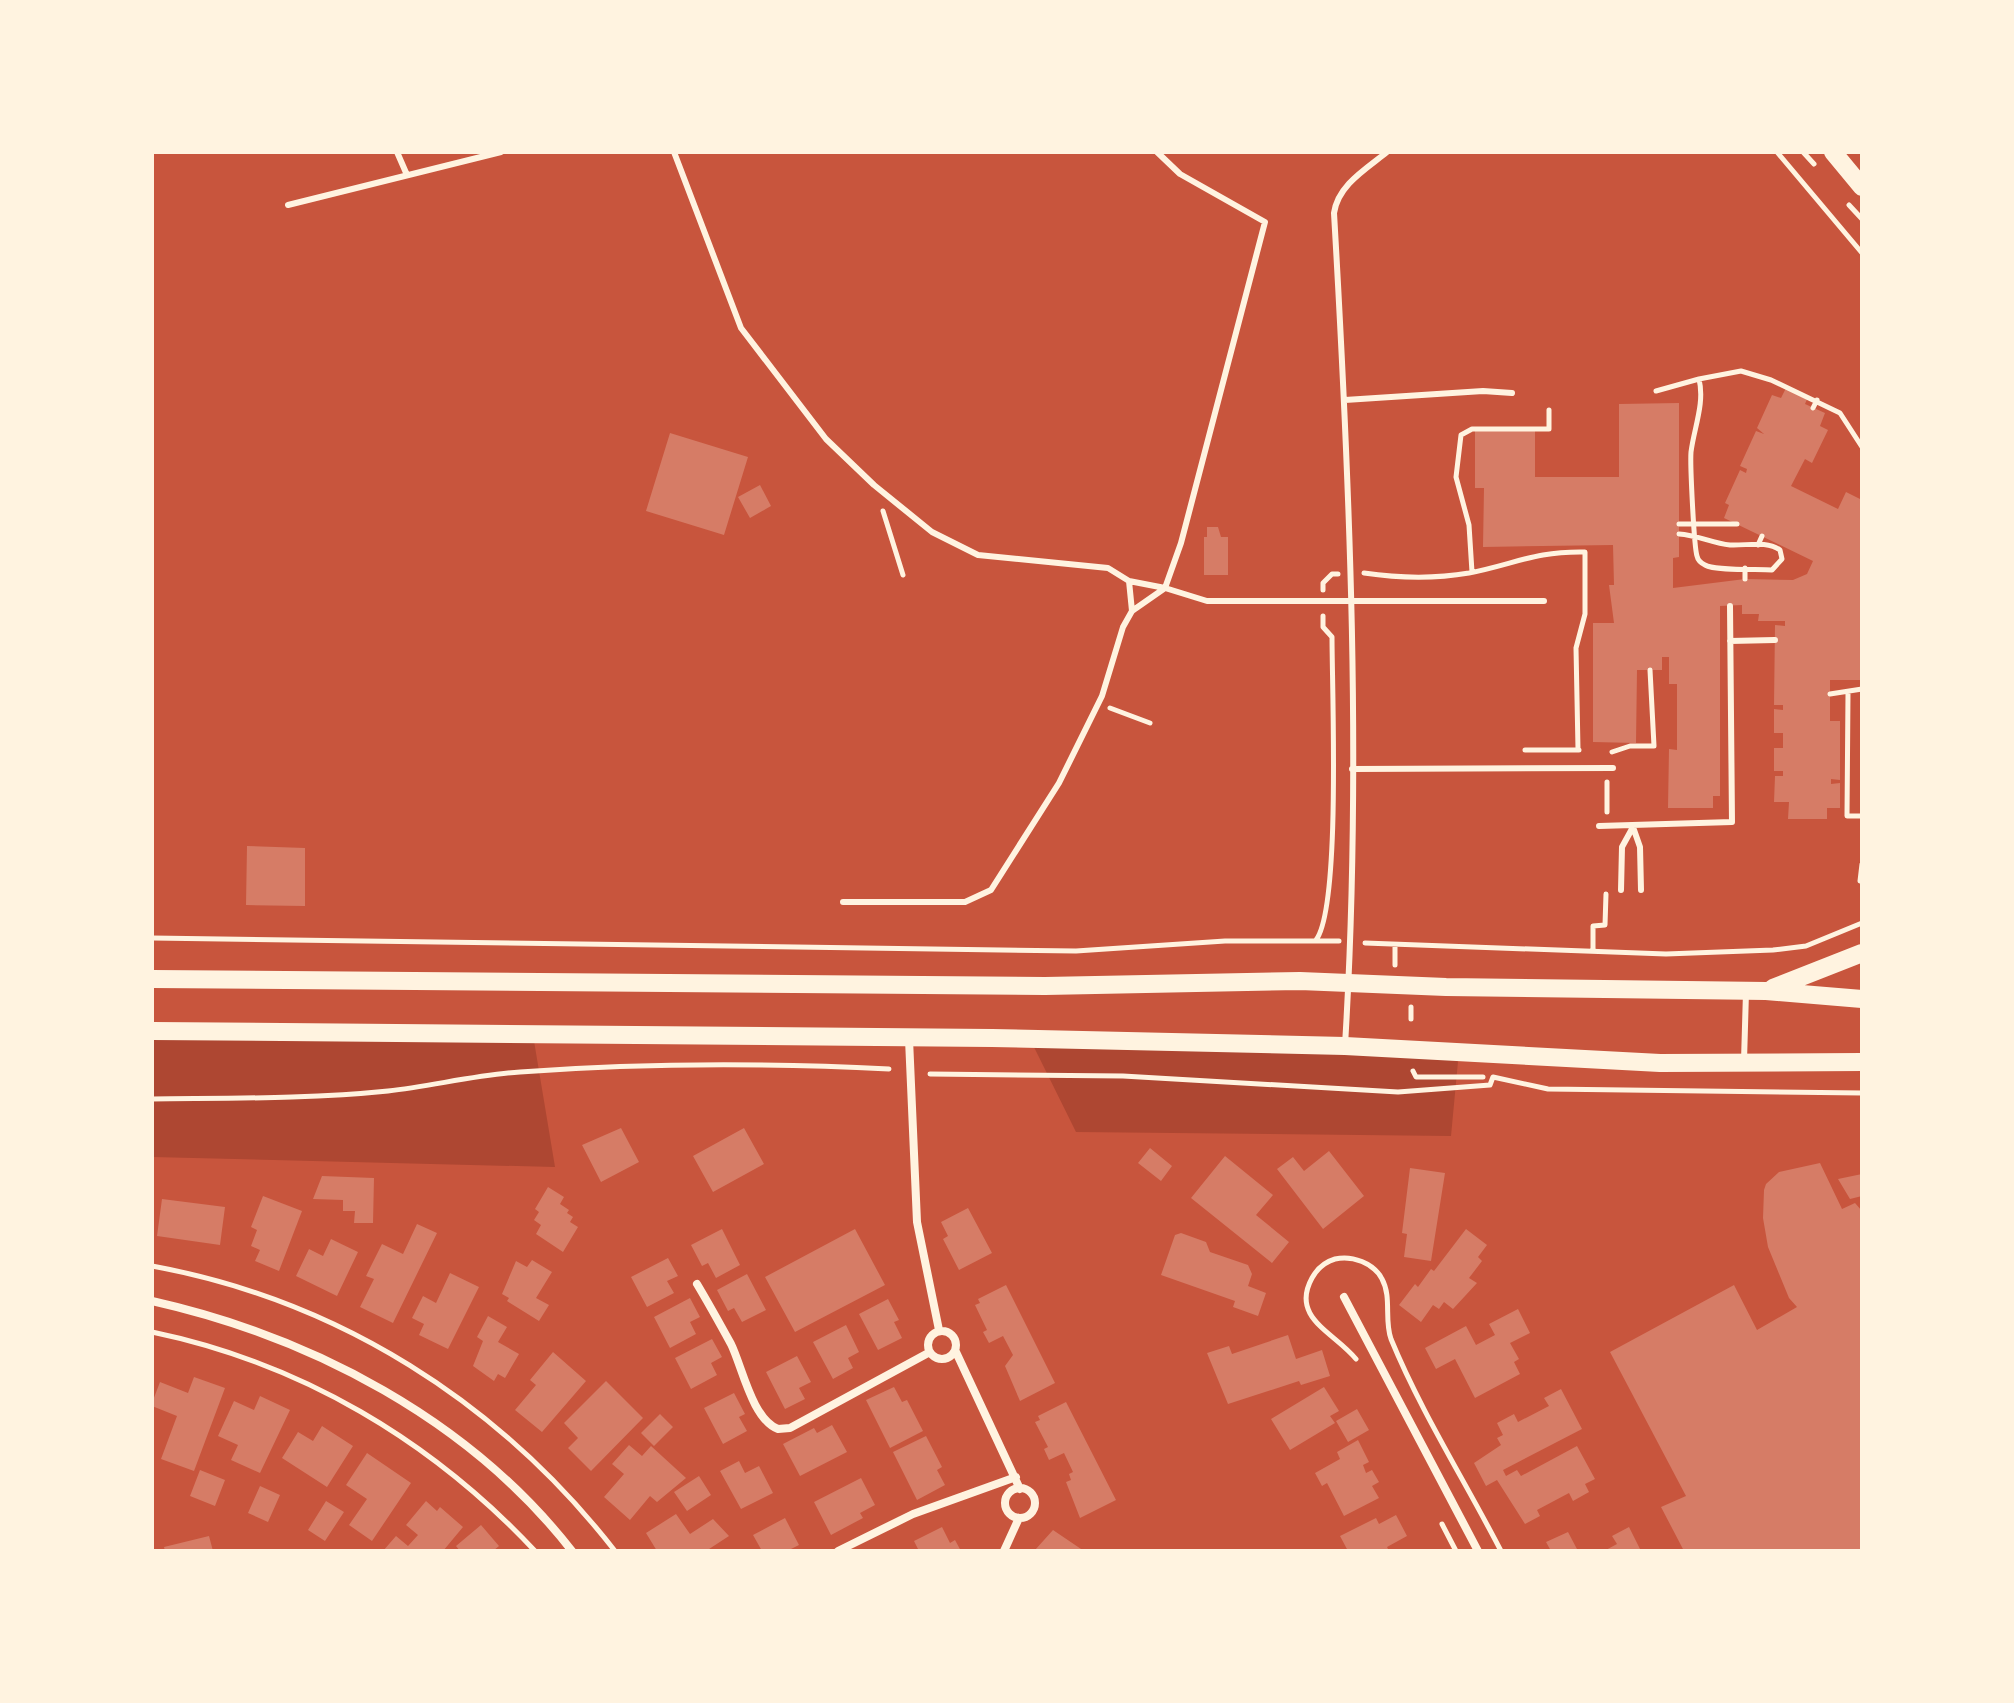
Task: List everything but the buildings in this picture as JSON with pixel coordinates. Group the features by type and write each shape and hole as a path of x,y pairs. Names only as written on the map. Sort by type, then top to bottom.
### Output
{"main road":[{"path":"1833,152 1862,187"},
{"path":"1766,991 1862,953"},
{"path":"152,979 1030,986 1153,981 1349,982 1766,991 1862,999"},
{"path":"152,1031 909,1038 1345,1046 1744,1064 1862,1062"}],"street":[{"path":"909,1038 917,1222 939,1330"},
{"path":"697,1284 732,1346 743,1380 767,1421 778,1429 790,1428 930,1352"},
{"path":"1344,1297 1478,1551"},
{"path":"152,1301 263,1332 380,1388 438,1426 502,1476 572,1551"},
{"path":"939,1330 952,1334 957,1342 956,1352 1020,1489 1033,1496 1034,1507 1029,1515 1019,1518 1008,1513 1005,1505 1009,1494 1020,1489"},
{"path":"930,1352 929,1340 939,1330"},
{"path":"930,1352 944,1359 956,1352"},
{"path":"838,1551 913,1514 1016,1477"},
{"path":"1004,1551 1019,1518"}],"lane":[{"path":"397,152 407,175"},
{"path":"464,152 466,161"},
{"path":"288,205 501,152"},
{"path":"674,152 741,328 826,439 874,485 932,532 978,555 1108,568 1129,581 1207,601 1544,601"},
{"path":"843,902 965,902 978,899 991,890 1059,783 1098,704 1123,627 1132,611 1165,588 1181,543 1265,222 1180,174 1157,152"},
{"path":"1345,1046 1352,769 1351,603 1335,206 1345,187 1387,152"},
{"path":"1345,400 1483,391 1512,393"},
{"path":"1129,581 1132,611"},
{"path":"1599,826 1732,822 1730,606"},
{"path":"1730,641 1775,640"},
{"path":"1352,769 1613,768"},
{"path":"1633,827 1640,847 1641,890"},
{"path":"1621,890 1622,847 1633,827"},
{"path":"1744,1064 1746,991"}],"path":[{"path":"1777,152 1862,253"},
{"path":"1656,391 1741,371 1817,400 1840,413 1862,447"},
{"path":"1679,534 1696,535 1729,545 1758,545 1780,550 1780,564 1772,570 1712,569 1701,563 1696,555 1696,535 1691,469 1701,394 1699,379"},
{"path":"1813,408 1817,400"},
{"path":"1472,572 1469,525 1456,477 1461,435 1472,429 1549,429 1549,410"},
{"path":"874,485 903,575"},
{"path":"1679,524 1737,524"},
{"path":"1758,545 1762,536"},
{"path":"1315,940 1327,917 1332,844 1332,637 1323,627 1323,583 1332,574 1400,578 1472,572 1549,552 1585,552 1585,614 1576,648 1578,749"},
{"path":"1745,568 1745,579"},
{"path":"1607,753 1622,746 1654,746 1650,670"},
{"path":"1830,694 1848,694 1862,689"},
{"path":"1848,694 1847,816 1862,816"},
{"path":"1098,704 1150,723"},
{"path":"1860,881 1862,864"},
{"path":"1593,951 1593,926 1605,925 1607,903"},
{"path":"152,938 1076,951 1225,941 1315,940 1395,946 1666,954 1806,946 1862,923"},
{"path":"1395,946 1395,967"},
{"path":"1411,1006 1411,1019"},
{"path":"152,1099 293,1098 390,1091 490,1074 643,1065 786,1064 889,1069"},
{"path":"1413,1071 1416,1077 1493,1077 1548,1089 1862,1093"},
{"path":"930,1074 1123,1076 1398,1092 1490,1085 1493,1077"},
{"path":"152,1332 241,1355 337,1396 390,1428 449,1471 535,1551"}],"shaded area":[{"path":"152,1031 533,1035 555,1167 152,1157"},
{"path":"1030,1039 1459,1051 1451,1136 1076,1132"}]}
